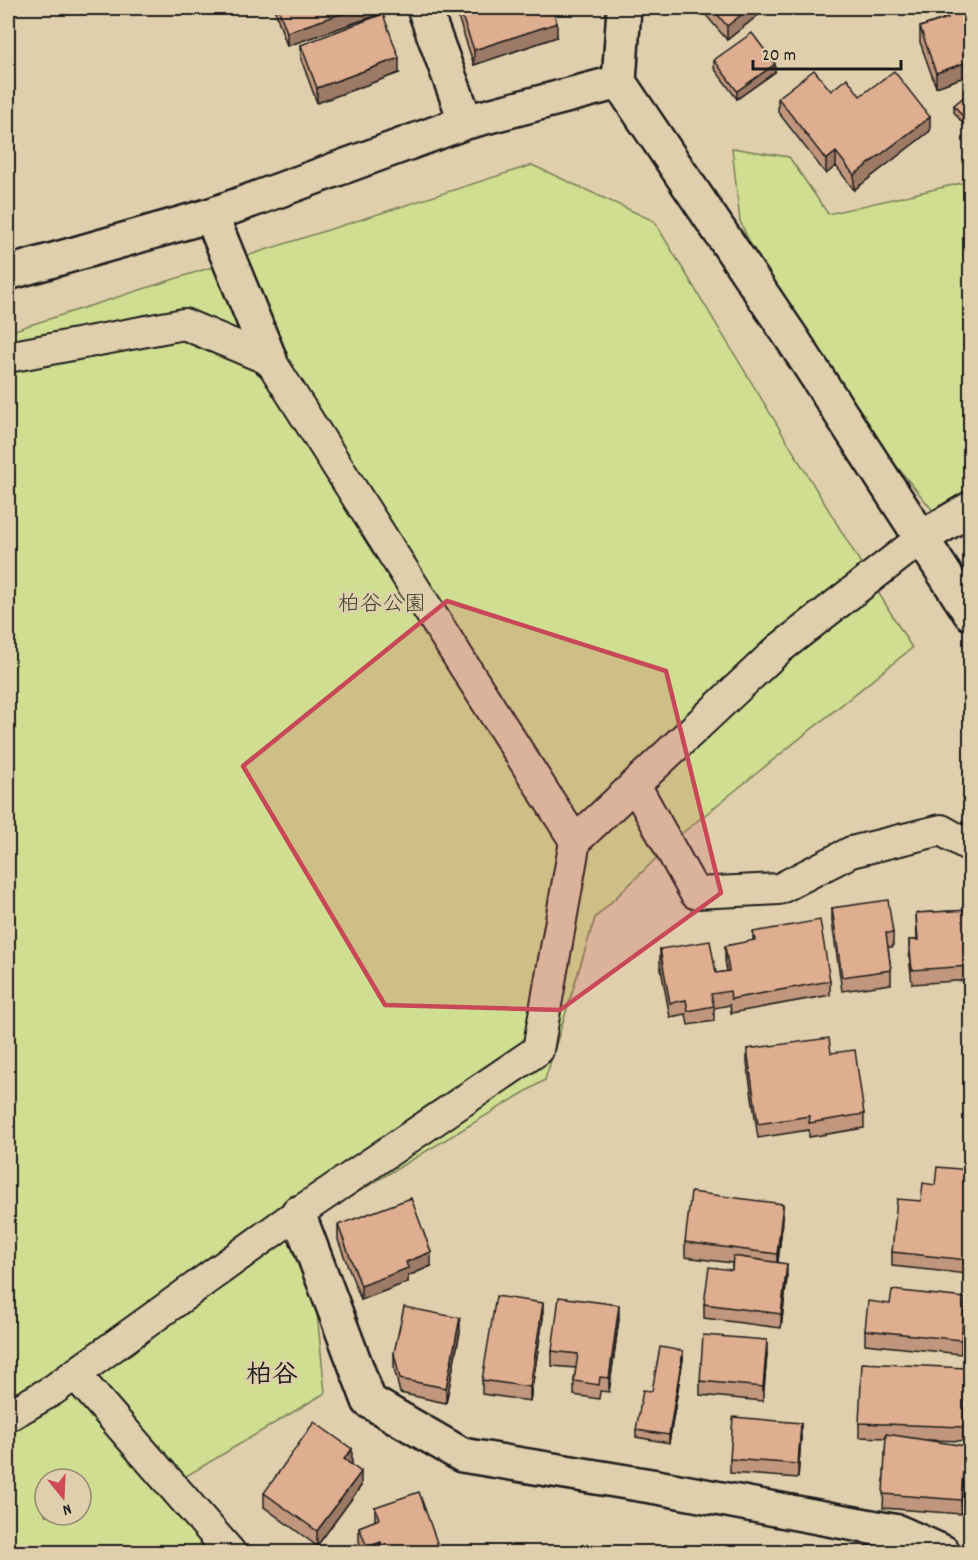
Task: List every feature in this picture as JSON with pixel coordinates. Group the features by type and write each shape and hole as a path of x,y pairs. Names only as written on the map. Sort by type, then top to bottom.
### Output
{"street":[{"path":"424,8 466,122"},
{"path":"624,8 619,82 923,537 970,613"},
{"path":"8,273 212,215 466,122 619,82"},
{"path":"212,215 270,360"},
{"path":"923,537 970,509"},
{"path":"298,1213 369,1401 462,1455 657,1487 897,1532 943,1552"}],"lane":[{"path":"8,357 184,324 270,360 575,841"},
{"path":"8,1416 75,1374 298,1213 538,1050 575,841 779,649 923,537"},
{"path":"635,785 695,893 779,889 851,852 941,830 970,846"},
{"path":"75,1374 230,1552"}],"highlighted area":[{"path":"447,601 666,671 721,893 560,1010 385,1005 243,766"}],"green space":[{"path":"732,148 789,157 828,214 970,181 970,509 944,524 793,340 740,221"},
{"name":"柏谷公園","path":"532,165 654,221 912,648 680,835 595,918 545,1080 308,1222 325,1393 166,1488 250,1552 8,1552 8,332"}],"building":[{"path":"278,8 358,8 287,32"},
{"path":"459,8 552,8 557,23 474,50"},
{"path":"712,8 750,8 727,26"},
{"path":"944,8 970,8 970,61 936,73 920,27 948,18"},
{"path":"383,14 399,58 317,88 301,45"},
{"path":"752,33 775,64 737,91 714,60"},
{"path":"814,70 831,91 847,78 860,96 894,71 930,117 854,175 836,152 826,160 778,98"},
{"path":"970,92 970,126 954,105"},
{"path":"888,900 893,933 886,933 891,970 842,977 832,908"},
{"path":"970,910 970,966 912,970 909,940 918,940 916,913"},
{"path":"820,920 830,981 731,999 730,991 711,994 714,1006 688,1011 686,1000 670,1003 660,949 710,941 716,973 729,971 725,946 755,940 753,932"},
{"path":"829,1038 831,1053 855,1050 864,1114 809,1123 810,1116 758,1124 747,1049"},
{"path":"937,1167 970,1170 968,1260 892,1252 897,1199 921,1201 923,1183 935,1185"},
{"path":"691,1192 783,1204 777,1254 685,1242"},
{"path":"411,1198 431,1252 406,1262 408,1268 361,1286 338,1225"},
{"path":"733,1256 787,1264 781,1314 704,1304 709,1267 732,1270"},
{"path":"892,1290 965,1298 961,1340 865,1330 868,1301 890,1304"},
{"path":"496,1296 543,1303 530,1387 482,1380"},
{"path":"559,1297 619,1305 609,1378 600,1377 599,1385 574,1381 578,1354 552,1351"},
{"path":"404,1307 460,1318 446,1388 400,1379 394,1353"},
{"path":"703,1335 767,1340 763,1387 700,1381"},
{"path":"660,1347 683,1351 669,1435 636,1430 643,1390 652,1391"},
{"path":"862,1363 966,1368 963,1427 859,1423"},
{"path":"733,1417 801,1423 798,1464 730,1459"},
{"path":"314,1422 352,1449 344,1459 361,1472 317,1531 264,1493"},
{"path":"886,1434 965,1446 961,1500 883,1494"},
{"path":"419,1492 440,1551 385,1552 381,1542 367,1547 359,1527 379,1519 375,1507"}],"district":[{"name":"柏谷","path":"272,1376"}]}
